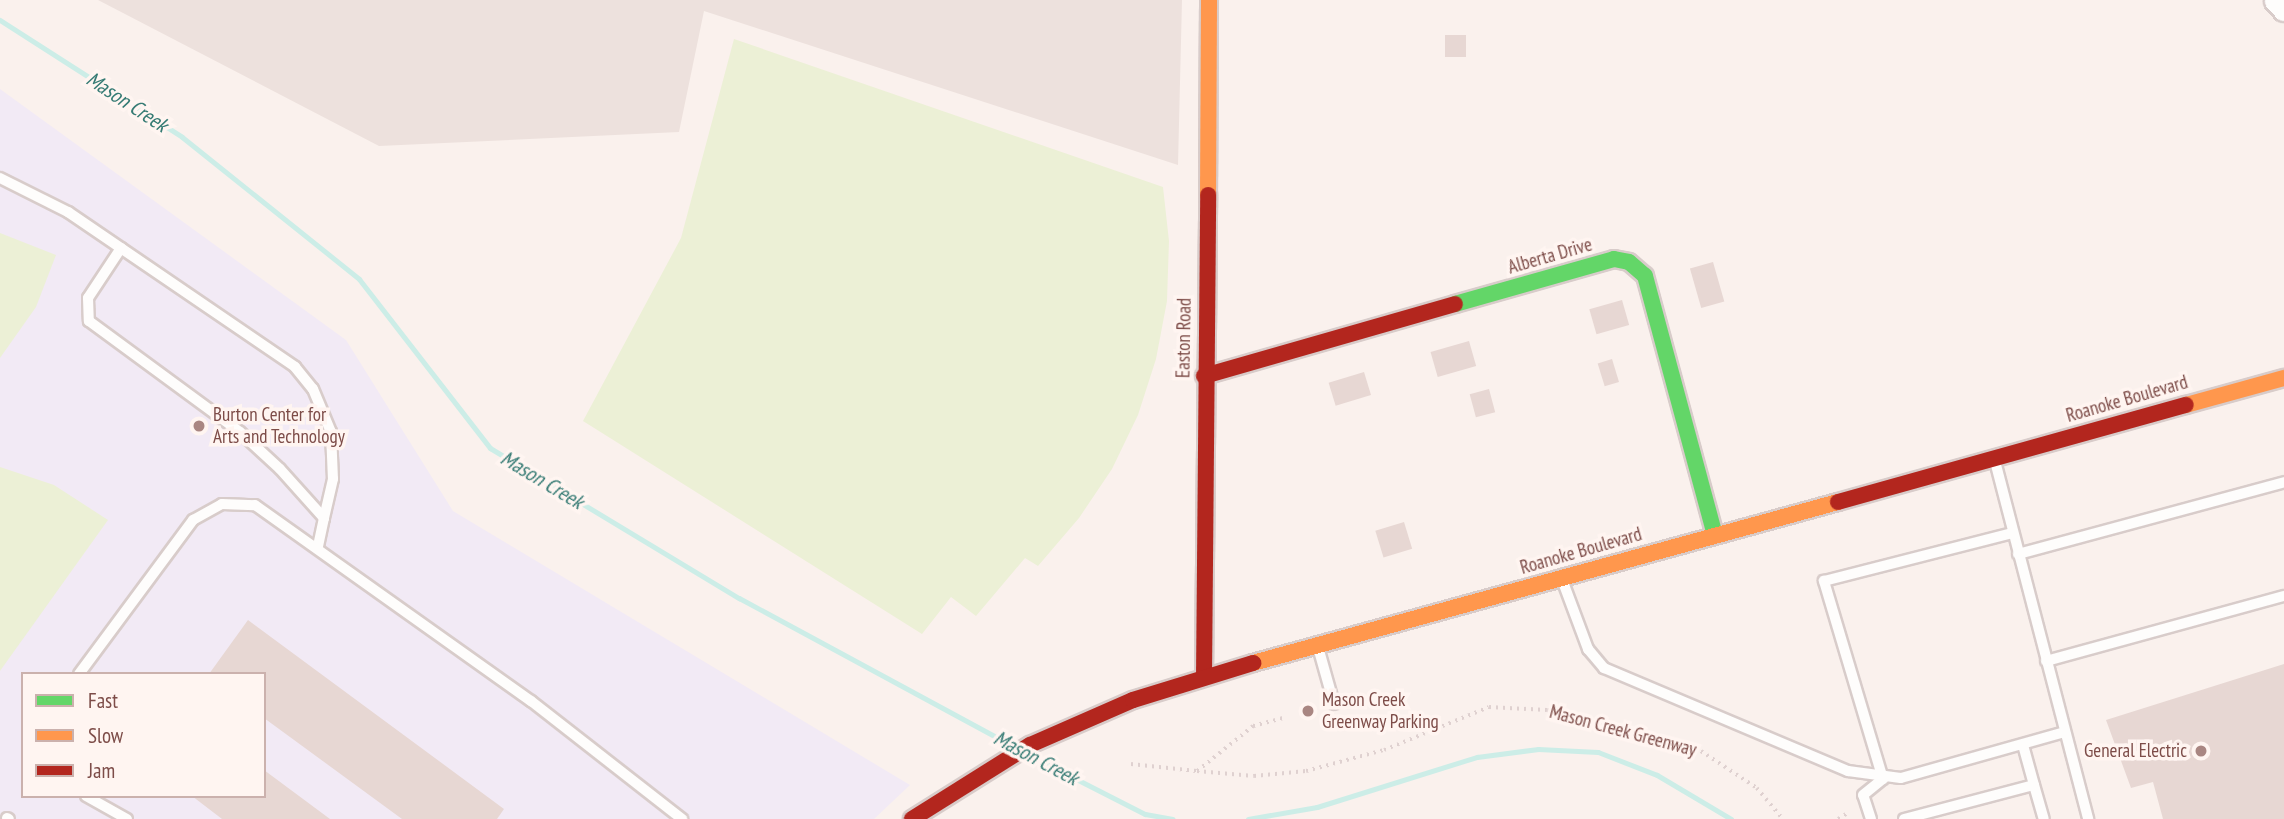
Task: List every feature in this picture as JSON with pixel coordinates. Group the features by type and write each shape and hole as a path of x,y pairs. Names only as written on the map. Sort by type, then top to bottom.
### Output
{"main road":[{"name":"Easton Road","path":"1204,677 1204,376 1209,0"},
{"name":"Alberta Drive","path":"1204,376 1614,259 1629,262 1645,276 1715,535"},
{"name":"Roanoke Boulevard","path":"912,819 1030,745 1133,700 1204,677 2284,378"}],"street":[{"path":"2276,0 2284,9"}],"lane":[{"path":"0,178 68,212 295,367 313,389 328,421 334,456 318,546"},
{"path":"121,248 88,298 86,309 96,330 240,432 324,517"},
{"path":"1994,459 2088,819"},
{"path":"2018,554 2284,482"},
{"path":"80,672 193,520 206,510 230,503 255,505 318,546 663,799 682,819"},
{"path":"1883,779 1824,581 2013,533"},
{"path":"1562,578 1588,649 1604,668 1848,771 1883,779"},
{"path":"2046,661 2284,596"},
{"path":"1318,644 1334,704"},
{"path":"1871,819 1863,795 1883,779 2023,745 2064,732"},
{"path":"2023,745 2044,819"},
{"path":"1904,819 2034,785"},
{"path":"90,798 127,819"}],"path":[{"name":"Mason Creek Greenway","path":"1131,764 1254,776 1306,771 1384,750 1489,707 1547,710 1701,751 1757,788 1783,819"},
{"path":"1197,771 1253,726 1283,718"},
{"path":"1838,819 1849,813"}],"shaded area":[{"path":"98,0 1182,0 1178,165 704,11 679,132 379,146"},
{"name":"Burton Center for Arts and Technology","path":"0,89 346,340 453,511 910,785 874,819 0,819"}],"green space":[{"path":"734,39 1163,187 1169,241 1167,301 1156,359 1138,415 1112,469 1079,518 1038,566 1025,558 976,616 951,597 922,634 583,421 681,238"},
{"path":"0,233 56,255 36,307 0,358"},
{"path":"0,467 54,485 108,520 0,671"}],"building":[{"path":"1445,35 1466,35 1466,57 1445,57"},
{"path":"1713,262 1724,301 1701,308 1690,269"},
{"path":"1622,300 1629,325 1596,334 1589,309"},
{"path":"1469,341 1476,366 1438,377 1431,352"},
{"path":"1612,359 1619,382 1605,386 1598,363"},
{"path":"1364,372 1371,395 1336,406 1329,383"},
{"path":"1489,389 1495,412 1476,417 1470,394"},
{"path":"1404,522 1412,549 1383,558 1375,531"},
{"path":"248,620 504,809 497,819 402,819 266,719 266,672 210,672"},
{"name":"General Electric","path":"2284,664 2284,819 2163,819 2153,782 2131,788 2106,720"},
{"path":"266,771 330,819 222,819 195,798 266,798"}],"waterway":[{"name":"Mason Creek","path":"0,20 182,137 359,279 490,448 739,598 1009,744"},
{"name":"Mason Creek","path":"1248,819 1317,807 1477,757 1538,749 1598,752 1657,775 1731,819"},
{"name":"Mason Creek","path":"1033,757 1145,814 1173,819"}],"traffic: fast":[{"path":"1455,304 1614,259 1629,262 1645,276 1715,535"}],"traffic: slow":[{"path":"1208,195 1209,0"},
{"path":"2186,405 2284,378"},
{"path":"1253,663 1838,502"}],"traffic: jam":[{"path":"1204,677 1208,195"},
{"path":"1204,376 1455,304"},
{"path":"1838,502 2186,405"},
{"path":"912,819 1030,745 1133,700 1253,663"}],"place":[{"name":"Burton Center for Arts and Technology","path":"199,426"},
{"name":"Mason Creek Greenway Parking","path":"1308,711"},
{"name":"General Electric","path":"2201,751"}]}
